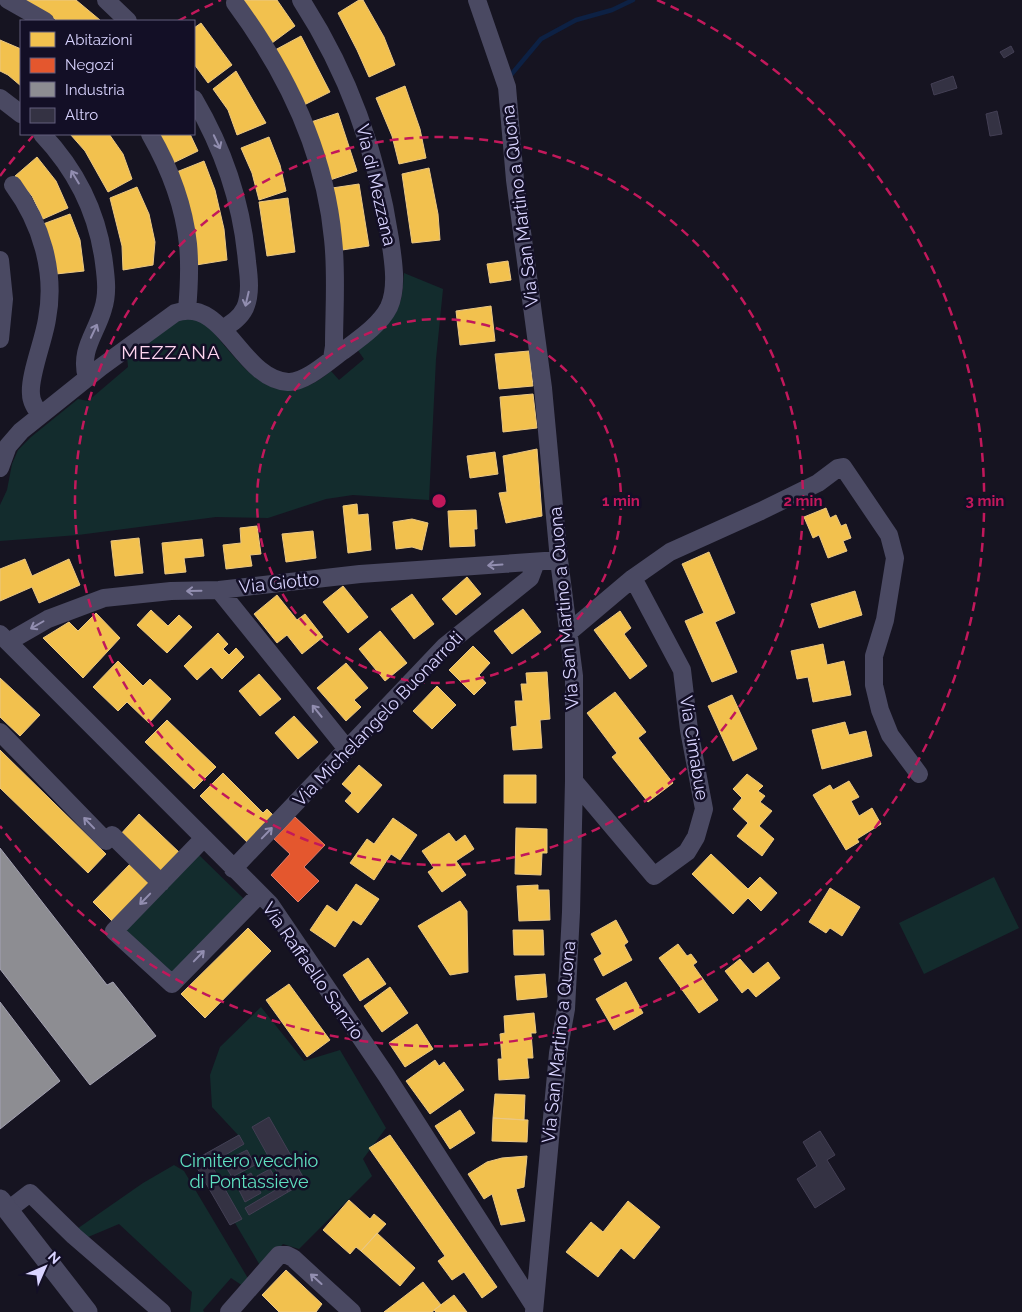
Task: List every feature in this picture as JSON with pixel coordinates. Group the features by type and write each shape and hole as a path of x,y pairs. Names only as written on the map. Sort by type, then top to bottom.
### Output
{"street":[{"path":"8,0 43,20"},
{"path":"106,0 126,19"},
{"name":"Via di Mezzana","path":"187,310 212,319 223,329 247,359 264,373 277,380 289,382 298,381 332,359 369,330 387,310 393,293 393,261 380,186 350,88 328,44 301,0"},
{"name":"Via San Martino a Quona","path":"477,0 507,86 515,180 543,388 546,567 569,632 574,676 571,912 566,1009 558,1053 534,1309"},
{"path":"234,3 257,34 286,84 307,132 323,181 330,214 334,248 334,346 332,359"},
{"path":"0,98 20,113"},
{"path":"195,101 214,135 228,169 240,208 246,246 249,278 247,300 239,317 223,329"},
{"path":"43,135 68,166 80,186 93,217 102,248 106,296 101,315 86,351 84,368 87,378"},
{"path":"0,468 5,452 12,440 40,415 171,314 187,310 189,259 185,226 170,176 150,135"},
{"path":"13,186 33,216 41,238 47,265 48,312 31,395 33,404 40,415"},
{"path":"0,260 4,299 0,339"},
{"path":"569,632 633,578 670,552 761,512 818,483 838,468 843,467 889,535 895,558 885,620 874,656 874,685 880,710 890,735 919,774"},
{"name":"Via Giotto","path":"4,638 104,598 171,591 219,590 360,574 546,567"},
{"name":"Via Michelangelo Buonarroti","path":"233,869 445,646 546,567"},
{"name":"Via Cimabue","path":"574,781 654,876 687,852 696,837 704,809 689,730 682,670 633,578"},
{"path":"219,590 347,749"},
{"name":"Via Raffaello Sanzio","path":"4,638 270,904 386,1075 534,1309"},
{"path":"0,732 106,841 112,835 161,883"},
{"path":"203,839 114,932 172,984 259,895"},
{"path":"87,1312 4,1205 30,1193 74,1236 162,1312"},
{"path":"229,1312 279,1255 287,1255 293,1258 352,1312"}],"green space":[{"path":"404,273 443,289 436,359 429,500 353,495 326,499 268,518 216,517 78,535 0,541 0,505 7,490 12,464 18,450 78,399 88,401 128,367 127,356 176,321 196,320 206,324 246,369 260,381 275,388 292,390 310,385 331,371 339,380 364,359 357,349 391,320 395,314 401,299"},
{"path":"198,854 245,900 170,976 124,929"},
{"path":"994,877 1019,928 924,974 899,923"},
{"name":"Cimitero vecchio di Pontassieve","path":"261,1007 304,1061 340,1050 386,1128 363,1159 372,1176 299,1249 283,1244 261,1267 235,1223 230,1225 193,1161 238,1135 212,1107 210,1075 220,1047"},
{"path":"174,1165 184,1171 249,1280 243,1286 231,1278 203,1310 204,1312 190,1312 192,1292 119,1224 81,1240 74,1231 143,1183"}],"building: Abitazioni":[{"path":"25,0 76,0 100,20 56,20"},
{"path":"241,0 277,0 295,26 272,43"},
{"path":"359,0 363,0 384,37 395,65 369,77 338,13"},
{"path":"201,23 232,65 208,83 195,65 195,27"},
{"path":"301,36 330,92 304,105 275,50"},
{"path":"0,40 20,49 20,85 0,71"},
{"path":"236,71 266,123 237,135 228,110 213,89"},
{"path":"405,86 420,129 426,158 399,164 392,136 376,98"},
{"path":"338,113 357,171 330,180 311,122"},
{"path":"71,135 110,135 123,154 132,179 108,192 85,151"},
{"path":"159,135 190,135 198,151 173,163"},
{"path":"269,137 280,165 286,191 259,200 252,173 241,148"},
{"path":"37,157 56,181 68,208 43,219 32,196 15,176"},
{"path":"204,161 215,190 224,229 227,260 196,265 174,173"},
{"path":"429,168 438,214 440,240 412,243 402,174"},
{"path":"359,184 369,246 342,250 332,188"},
{"path":"137,187 149,214 155,242 153,265 123,270 122,246 110,198"},
{"path":"288,198 295,252 267,256 259,202"},
{"path":"70,214 80,240 84,271 56,274 53,249 43,224"},
{"path":"508,261 511,280 490,283 487,264"},
{"path":"491,306 495,341 460,345 456,311"},
{"path":"529,351 533,386 499,389 495,354"},
{"path":"533,394 537,428 503,432 500,397"},
{"path":"537,449 542,516 506,523 499,493 507,492 503,456"},
{"path":"495,452 498,474 470,478 467,456"},
{"path":"357,504 358,515 368,514 371,550 348,553 343,506"},
{"path":"826,508 830,518 836,515 841,526 846,524 851,538 843,541 847,551 828,558 819,535 813,538 804,517"},
{"path":"476,510 477,529 474,529 475,546 450,547 448,511"},
{"path":"412,519 428,523 422,550 412,547 396,549 393,522"},
{"path":"257,526 261,554 250,555 252,566 226,569 223,545 241,543 240,528"},
{"path":"313,531 316,558 286,562 282,534"},
{"path":"139,538 143,573 115,576 111,541"},
{"path":"202,539 204,556 184,558 186,572 165,574 162,543"},
{"path":"709,552 735,613 715,622 737,672 712,682 685,621 704,613 682,564"},
{"path":"25,559 32,576 69,559 80,585 39,603 32,587 0,601 0,569"},
{"path":"467,577 481,594 456,615 442,599"},
{"path":"343,586 368,617 348,633 323,602"},
{"path":"855,591 862,615 819,628 811,604"},
{"path":"412,594 434,624 414,639 391,609"},
{"path":"277,595 297,620 305,614 323,637 302,654 287,635 277,643 254,614"},
{"path":"523,609 541,632 512,654 494,631"},
{"path":"151,610 168,626 179,615 192,627 167,653 137,625"},
{"path":"620,611 631,628 624,634 647,666 630,679 594,630"},
{"path":"96,613 120,638 83,678 43,638 69,622 78,631"},
{"path":"380,631 407,663 385,681 359,649"},
{"path":"218,633 228,644 223,649 229,655 236,648 244,657 222,679 211,667 197,680 184,666"},
{"path":"823,644 827,665 844,661 851,695 813,702 808,677 797,679 791,651"},
{"path":"473,646 490,663 479,675 486,683 474,695 449,670"},
{"path":"118,661 143,686 150,679 171,699 149,723 127,702 118,711 93,687"},
{"path":"346,663 368,688 354,700 361,707 346,721 317,688"},
{"path":"547,672 550,719 540,720 542,748 513,750 511,727 517,726 515,701 523,701 521,684 527,684 526,673"},
{"path":"259,674 281,699 260,716 239,691"},
{"path":"0,678 40,715 20,736 0,717"},
{"path":"437,686 456,705 432,729 413,711"},
{"path":"615,692 646,732 638,738 673,783 648,802 612,757 617,753 587,713"},
{"path":"732,695 757,749 733,761 708,706"},
{"path":"294,716 318,742 298,759 275,733"},
{"path":"167,720 216,767 194,789 145,742"},
{"path":"845,722 849,735 866,731 872,756 822,769 812,730"},
{"path":"0,750 106,854 88,873 0,788"},
{"path":"359,765 382,785 358,813 345,801 352,793 342,784"},
{"path":"223,773 263,813 267,809 276,818 250,845 200,796"},
{"path":"747,774 763,786 758,791 765,796 760,802 772,811 759,826 774,839 762,856 737,836 748,823 733,809 742,798 733,789"},
{"path":"504,775 536,775 536,803 504,803"},
{"path":"849,781 859,797 851,801 859,816 872,808 881,824 857,839 859,842 846,850 813,795 830,785 833,790"},
{"path":"139,814 181,854 161,876 119,836"},
{"path":"393,818 417,835 400,860 391,854 374,880 350,863 367,839 374,844"},
{"path":"516,828 547,829 547,853 542,853 541,875 515,874"},
{"path":"449,833 456,842 465,835 474,849 456,861 466,875 442,892 428,872 434,868 422,851"},
{"path":"711,854 748,889 760,877 777,893 761,911 748,898 733,914 692,874"},
{"path":"131,863 151,884 113,922 93,902"},
{"path":"356,884 379,899 361,925 353,920 335,947 310,930 327,905 337,912"},
{"path":"538,885 538,890 549,890 550,920 519,921 517,886"},
{"path":"830,888 860,907 842,936 830,928 826,933 809,922"},
{"path":"460,901 467,911 468,972 450,975 418,926"},
{"path":"616,920 628,942 624,945 632,960 603,976 594,959 602,954 591,934"},
{"path":"248,928 271,951 205,1018 181,994"},
{"path":"513,930 543,930 544,955 514,955"},
{"path":"678,944 687,956 691,954 697,962 693,965 718,1000 699,1013 659,958"},
{"path":"368,958 386,984 360,1001 343,975"},
{"path":"740,959 753,974 768,962 780,978 756,997 748,988 742,993 725,971"},
{"path":"545,974 547,997 517,1000 515,976"},
{"path":"626,982 643,1013 614,1030 596,999"},
{"path":"289,984 330,1040 307,1057 266,1000"},
{"path":"390,987 408,1013 382,1032 364,1006"},
{"path":"534,1013 536,1033 531,1033 533,1058 527,1058 529,1078 499,1080 498,1059 502,1059 500,1034 505,1033 504,1016"},
{"path":"417,1024 433,1049 405,1067 389,1043"},
{"path":"435,1060 439,1066 444,1062 464,1090 430,1114 406,1081"},
{"path":"495,1094 525,1095 524,1120 493,1118"},
{"path":"460,1110 475,1133 450,1149 435,1126"},
{"path":"493,1118 528,1120 527,1142 492,1141"},
{"path":"390,1135 497,1287 482,1298 464,1272 452,1280 438,1261 445,1256 369,1148"},
{"path":"527,1156 524,1187 516,1189 525,1221 501,1225 492,1194 484,1199 468,1174 487,1162 502,1158"},
{"path":"349,1200 370,1219 374,1214 386,1224 361,1251 356,1247 350,1254 323,1230"},
{"path":"628,1201 660,1227 634,1259 621,1248 598,1277 566,1252 591,1222 603,1232"},
{"path":"377,1233 415,1268 400,1286 361,1251"},
{"path":"286,1270 322,1304 316,1312 279,1312 262,1295"},
{"path":"423,1282 441,1305 432,1312 384,1312"},
{"path":"454,1295 467,1312 436,1312 434,1310"}],"building: Negozi":[{"path":"295,817 325,845 304,867 319,881 298,902 271,875 290,854 274,839"}],"building: Industria":[{"path":"0,848 107,985 113,982 156,1036 90,1085 0,969"},
{"path":"0,1002 60,1081 0,1129"}],"building: Altro":[{"path":"1011,46 1014,52 1004,58 1000,52"},
{"path":"953,76 957,88 934,95 931,84"},
{"path":"997,111 1002,134 990,136 986,114"},
{"path":"269,1117 306,1182 288,1192 252,1127"},
{"path":"820,1131 835,1155 827,1160 845,1189 815,1208 797,1179 817,1166 803,1142"},
{"path":"239,1135 244,1144 210,1164 205,1154"},
{"path":"247,1150 255,1165 232,1177 223,1162"},
{"path":"205,1154 242,1219 230,1225 193,1161"},
{"path":"270,1169 278,1182 265,1189 257,1176"},
{"path":"251,1173 261,1193 245,1202 235,1182"},
{"path":"284,1185 288,1192 249,1215 245,1208"}],"waterway":[{"path":"510,76 541,39 576,20 612,10 633,0"}],"district":[{"name":"MEZZANA","path":"171,352"}]}
